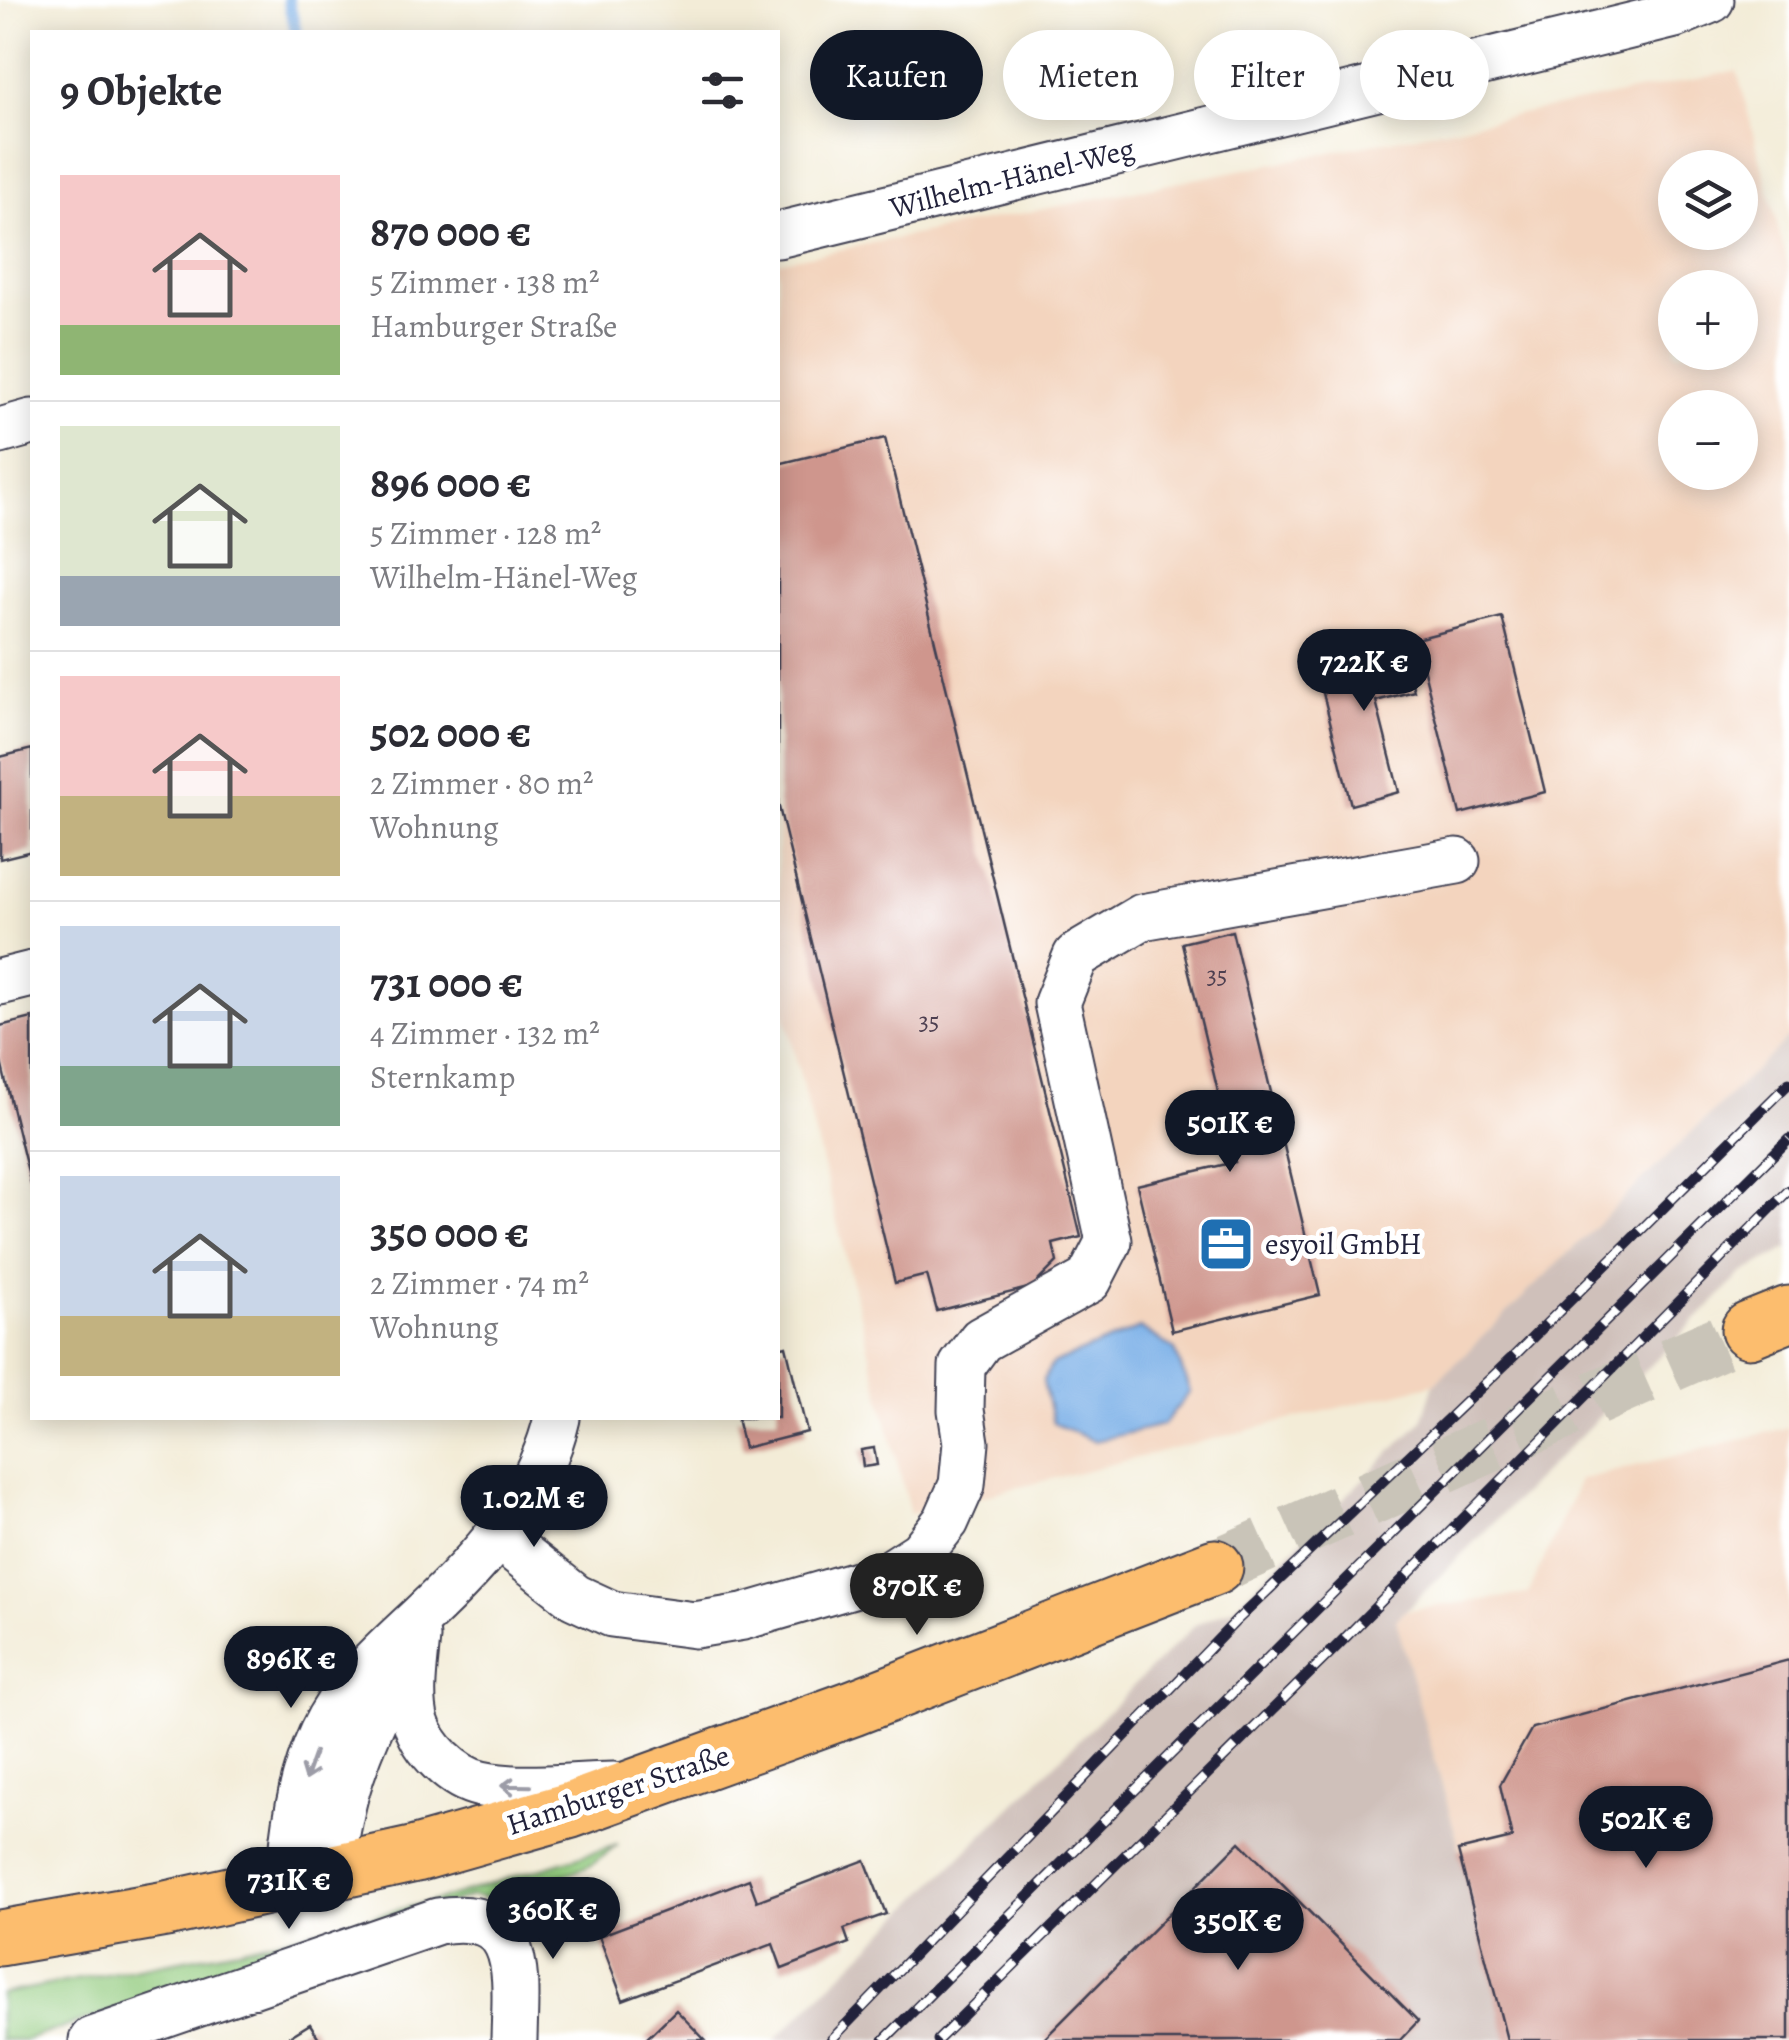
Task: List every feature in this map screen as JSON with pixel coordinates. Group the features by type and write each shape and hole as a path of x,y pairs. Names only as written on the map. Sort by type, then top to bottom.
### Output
{"main road":[{"name":"Hamburger Straße","path":"0,1938 166,1909 416,1854 648,1784 1215,1567"}],"street":[{"name":"Wilhelm-Hänel-Weg","path":"780,236 1676,15 1710,0"},
{"path":"0,431 30,423"},
{"path":"498,1536 575,1597 612,1614 695,1625 743,1617 887,1576 921,1553 946,1521 962,1485 966,1443 961,1410 962,1366 981,1340 1089,1280 1109,1241 1057,1002 1076,956 1142,917 1457,861"},
{"path":"0,982 30,974"},
{"path":"310,1878 389,1685 424,1622 498,1536 532,1482 557,1420"},
{"path":"424,1622 413,1682 415,1720 427,1748 450,1768 478,1784 648,1784"},
{"path":"92,2040 438,1921 466,1916 488,1924 506,1940 516,1963 514,2040"}],"shaded area":[{"path":"1737,71 1758,150 1658,150 1658,250 1758,250 1758,151 1789,269 1789,1037 1434,1384 910,1514 780,995 780,262"},
{"path":"1789,1037 1789,1248 1743,1273 1396,1620 1513,2040 775,2040 1195,1625 1234,1607 1422,1421 1434,1384"},
{"path":"1789,1427 1789,2040 1513,2040 1396,1620 1407,1610 1528,1594 1580,1480"}],"green space":[{"path":"618,1845 590,1866 497,1901 472,1896 25,2040 0,2040 0,1994 239,1949 442,1899"}],"water":[{"path":"1140,1328 1175,1350 1190,1392 1163,1425 1094,1441 1053,1423 1043,1381 1052,1364"}],"building":[{"path":"885,438 1081,1237 1053,1244 1057,1262 1032,1287 937,1311 927,1275 895,1283 780,811 780,464"},
{"path":"1502,617 1545,792 1460,814 1416,639"},
{"path":"1401,639 1414,691 1376,701 1399,792 1351,805 1315,661"},
{"path":"30,750 30,852 0,859 0,757"},
{"path":"1232,931 1320,1295 1172,1331 1137,1185 1235,1162 1182,943"},
{"path":"30,1018 30,1181 0,1058 0,1026"},
{"path":"786,1346 807,1432 744,1448 737,1420 780,1420 780,1348"},
{"path":"874,1448 877,1465 863,1467 861,1450"},
{"path":"1789,1660 1789,2040 1507,2040 1458,1851 1512,1838 1500,1785 1532,1728"},
{"path":"1240,1842 1418,2021 1400,2040 1043,2040"},
{"path":"865,1860 886,1914 844,1929 849,1943 782,1969 773,1944 623,2000 599,1936 749,1879 757,1901"},
{"path":"676,2010 705,2040 645,2040"},
{"path":"310,2024 320,2040 284,2040"}],"waterway":[{"path":"288,0 296,30"}],"tunnel":[{"path":"1215,1567 1749,1330"}],"railway":[{"path":"831,2040 1236,1621 1515,1355 1789,1083"},
{"path":"884,2040 1789,1139"},
{"path":"938,2040 1337,1646 1789,1190"}],"place":[{"name":"esyoil GmbH","path":"1226,1244"}]}
